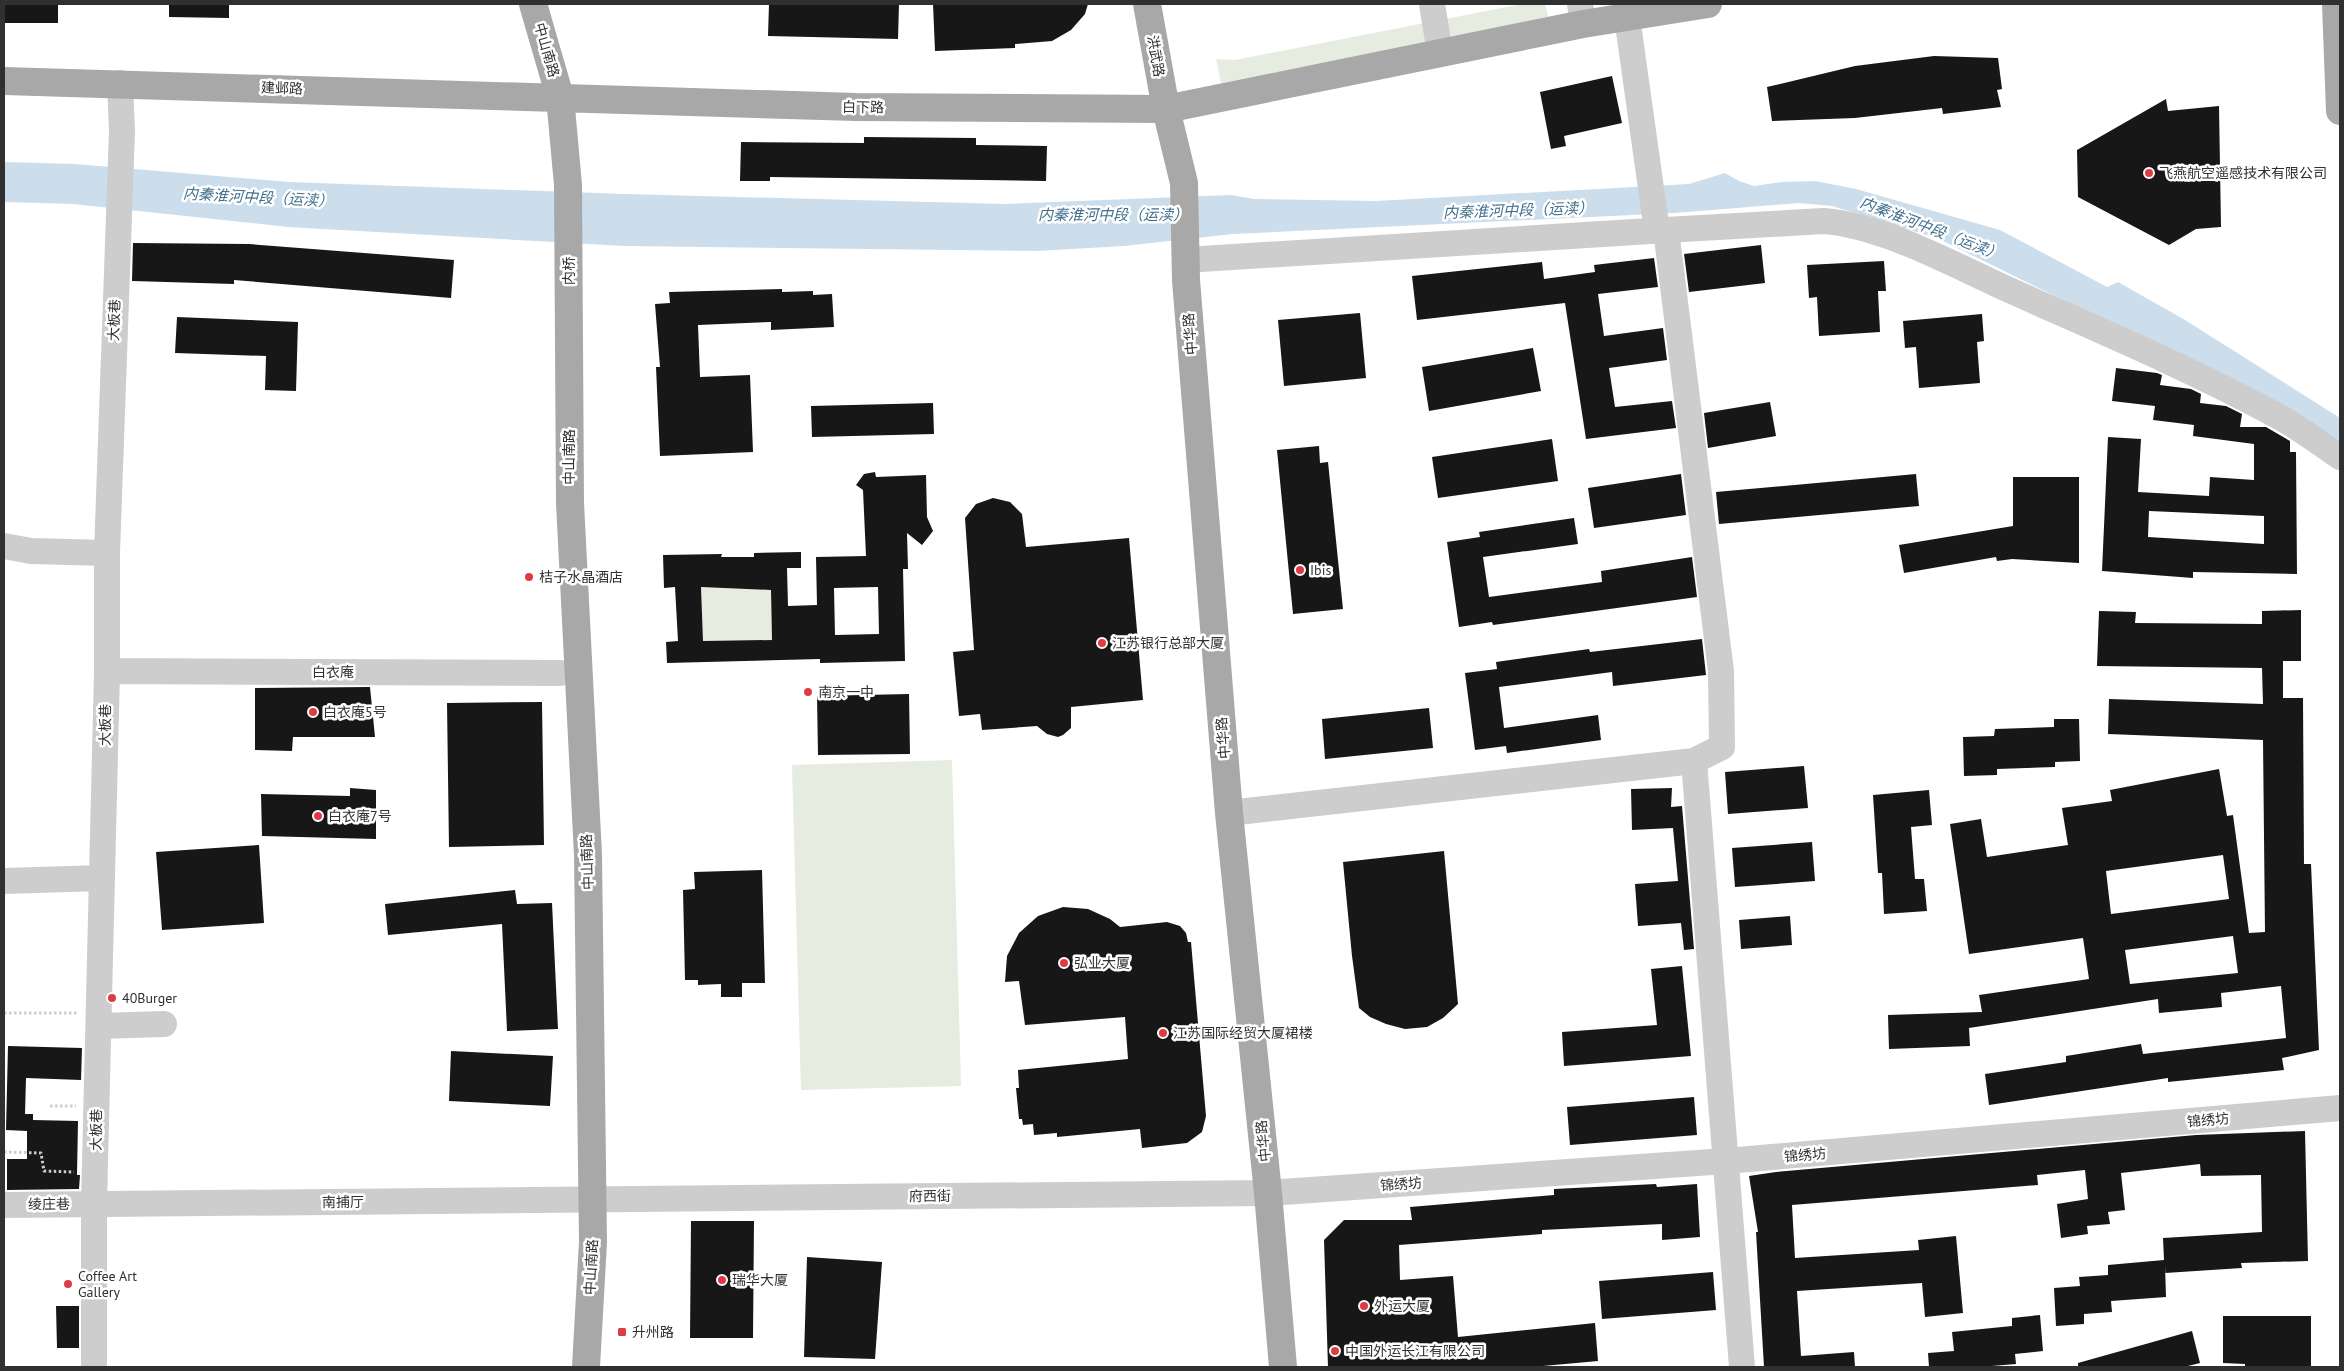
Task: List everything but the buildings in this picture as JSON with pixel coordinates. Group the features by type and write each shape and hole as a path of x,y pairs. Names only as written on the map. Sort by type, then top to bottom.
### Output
{"main road":[{"name":"中山南路","path":"533,4 560,96"},
{"name":"洪武路","path":"1147,4 1166,109"},
{"path":"1581,14 1628,17 1708,4"},
{"path":"2336,4 2340,111"},
{"name":"白下路","path":"560,96 856,107 1166,109 1440,53 1581,14"},
{"name":"建邺路","path":"4,81 560,96"},
{"name":"中华路","path":"1166,109 1184,183 1194,269 1229,813 1268,1193 1283,1367"},
{"name":"中山南路","path":"587,1367 593,1242"}],"street":[{"path":"1432,4 1440,53"},
{"path":"1229,813 1694,761 1722,747 1721,671 1661,230 1646,161 1628,17"},
{"name":"大板巷","path":"94,1367 94,1204 107,553 117,228 122,131 120,83"},
{"path":"560,96 568,185 570,503 588,855 593,1242"},
{"path":"1194,269 1661,230 1824,221 1846,223 1922,250 2190,371 2276,415 2340,457"},
{"path":"4,546 31,551 107,553"},
{"name":"白衣庵","path":"106,671 560,673"},
{"path":"1694,761 1742,1367"},
{"path":"4,881 102,878"},
{"path":"99,1019 164,1024"},
{"name":"锦绣坊","path":"1268,1193 1726,1162 2340,1108"},
{"name":"府西街","path":"592,1199 1268,1193"},
{"name":"南捕厅","path":"94,1204 592,1199"},
{"name":"绫庄巷","path":"4,1205 94,1204"}],"path":[{"path":"4,1013 99,1019"},
{"path":"4,1152 41,1153 44,1171 95,1172"}],"shaded area":[{"path":"1522,4 1545,4 1549,19 1221,83 1216,59 1235,60"},
{"path":"701,587 771,590 772,640 703,641"},
{"path":"952,760 961,1086 801,1090 792,765"}],"water":[{"name":"内秦淮河中段（运渎）","path":"4,162 75,164 289,182 625,194 1004,204 1231,195 1254,199 1376,201 1689,184 1725,173 1739,181 1754,186 1781,182 1815,181 1856,189 2000,230 2107,287 2118,282 2185,320 2340,418 2340,451 2061,299 1939,239 1832,206 1799,203 1674,213 1233,234 1124,246 1037,251 625,246 288,227 73,204 4,202"}],"place":[{"name":"飞燕航空遥感技术有限公司","path":"2149,173"},
{"name":"Ibis","path":"1300,570"},
{"name":"桔子水晶酒店","path":"529,577"},
{"name":"江苏银行总部大厦","path":"1102,643"},
{"name":"南京一中","path":"808,692"},
{"name":"白衣庵5号","path":"313,712"},
{"name":"白衣庵7号","path":"318,816"},
{"name":"弘业大厦","path":"1064,963"},
{"name":"40Burger","path":"112,998"},
{"name":"江苏国际经贸大厦裙楼","path":"1163,1033"},
{"name":"瑞华大厦","path":"722,1280"},
{"name":"Coffee Art Gallery","path":"68,1284"},
{"name":"外运大厦","path":"1364,1306"},
{"name":"升州路","path":"622,1332"},
{"name":"中国外运长江有限公司","path":"1335,1351"}]}
